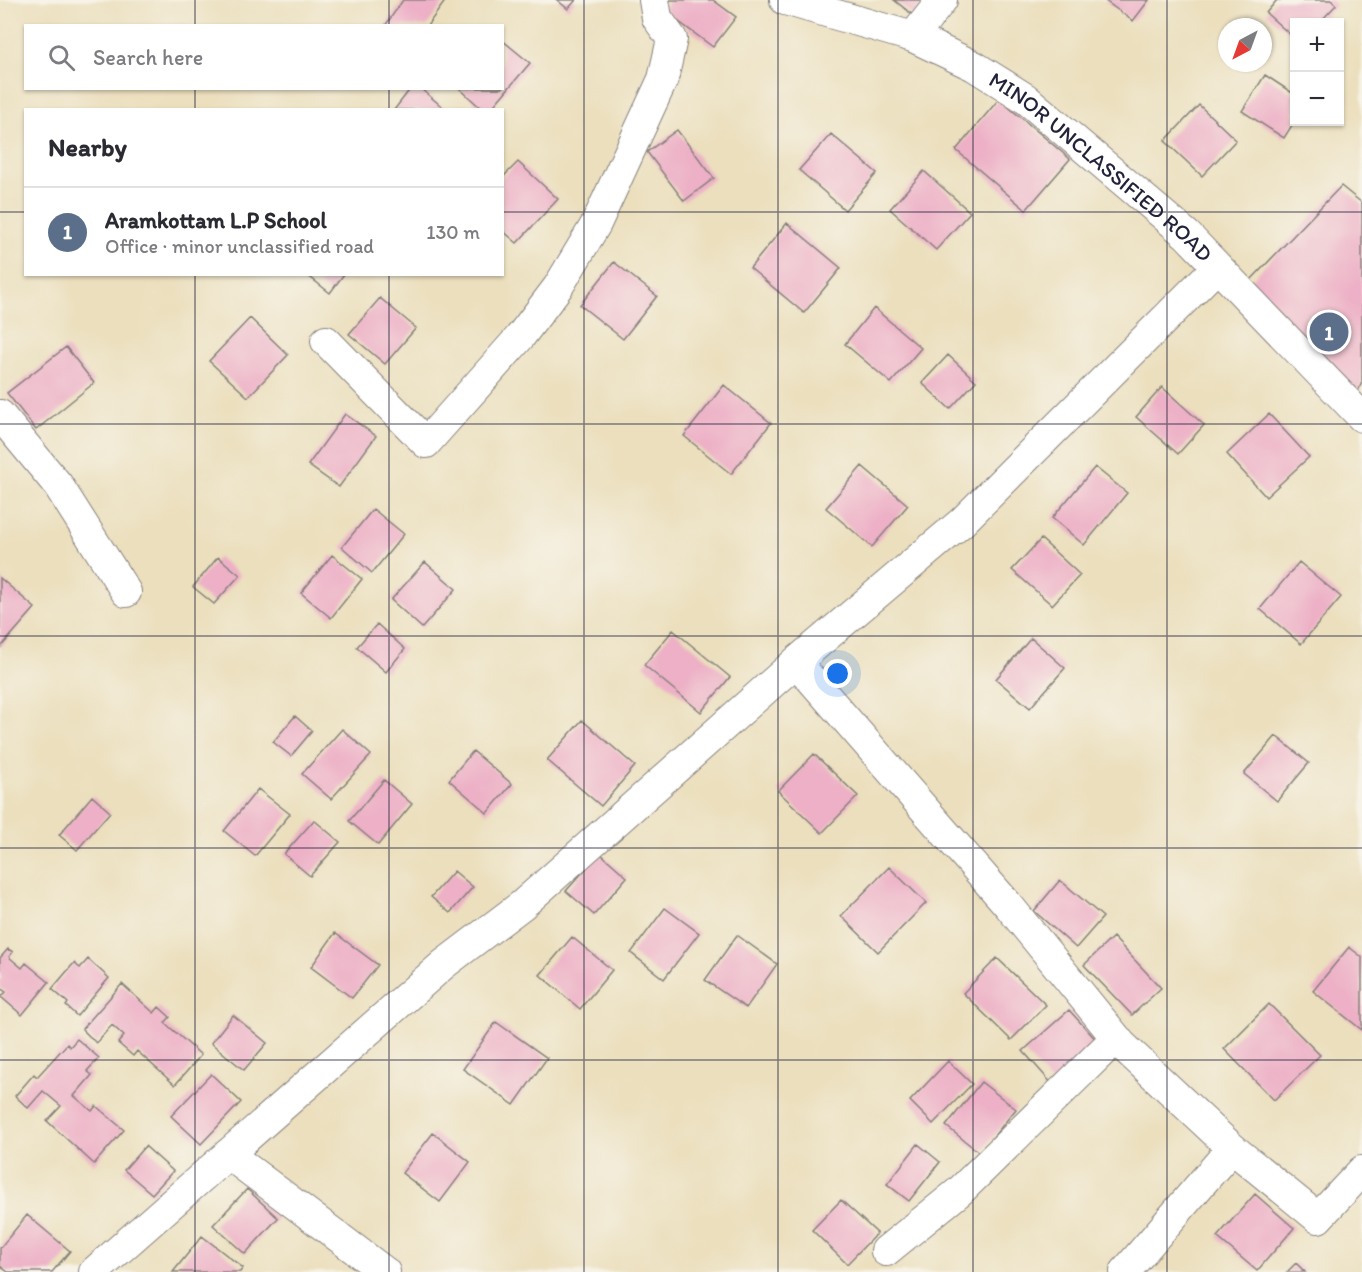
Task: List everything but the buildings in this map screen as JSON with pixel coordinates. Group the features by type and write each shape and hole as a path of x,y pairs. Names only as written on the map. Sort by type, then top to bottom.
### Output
{"street":[{"path":"326,341 426,443 520,337 558,287 596,224 663,79 672,39 657,18 654,0"},
{"name":"MINOR UNCLASSIFIED ROAD","path":"785,0 913,37 974,66 1025,98 1187,235 1362,417"},
{"path":"913,37 942,0"},
{"path":"94,1272 444,964 522,905 796,662 962,522 1217,267"},
{"path":"0,415 58,484 126,592"},
{"path":"796,662 1009,906 1116,1038 1232,1148 1318,1218 1362,1171"},
{"path":"886,1251 960,1191 1116,1038"},
{"path":"1125,1272 1232,1148"},
{"path":"228,1154 385,1272"}],"place":[{"name":"Aramkottam L.P School","path":"1329,332"}]}
